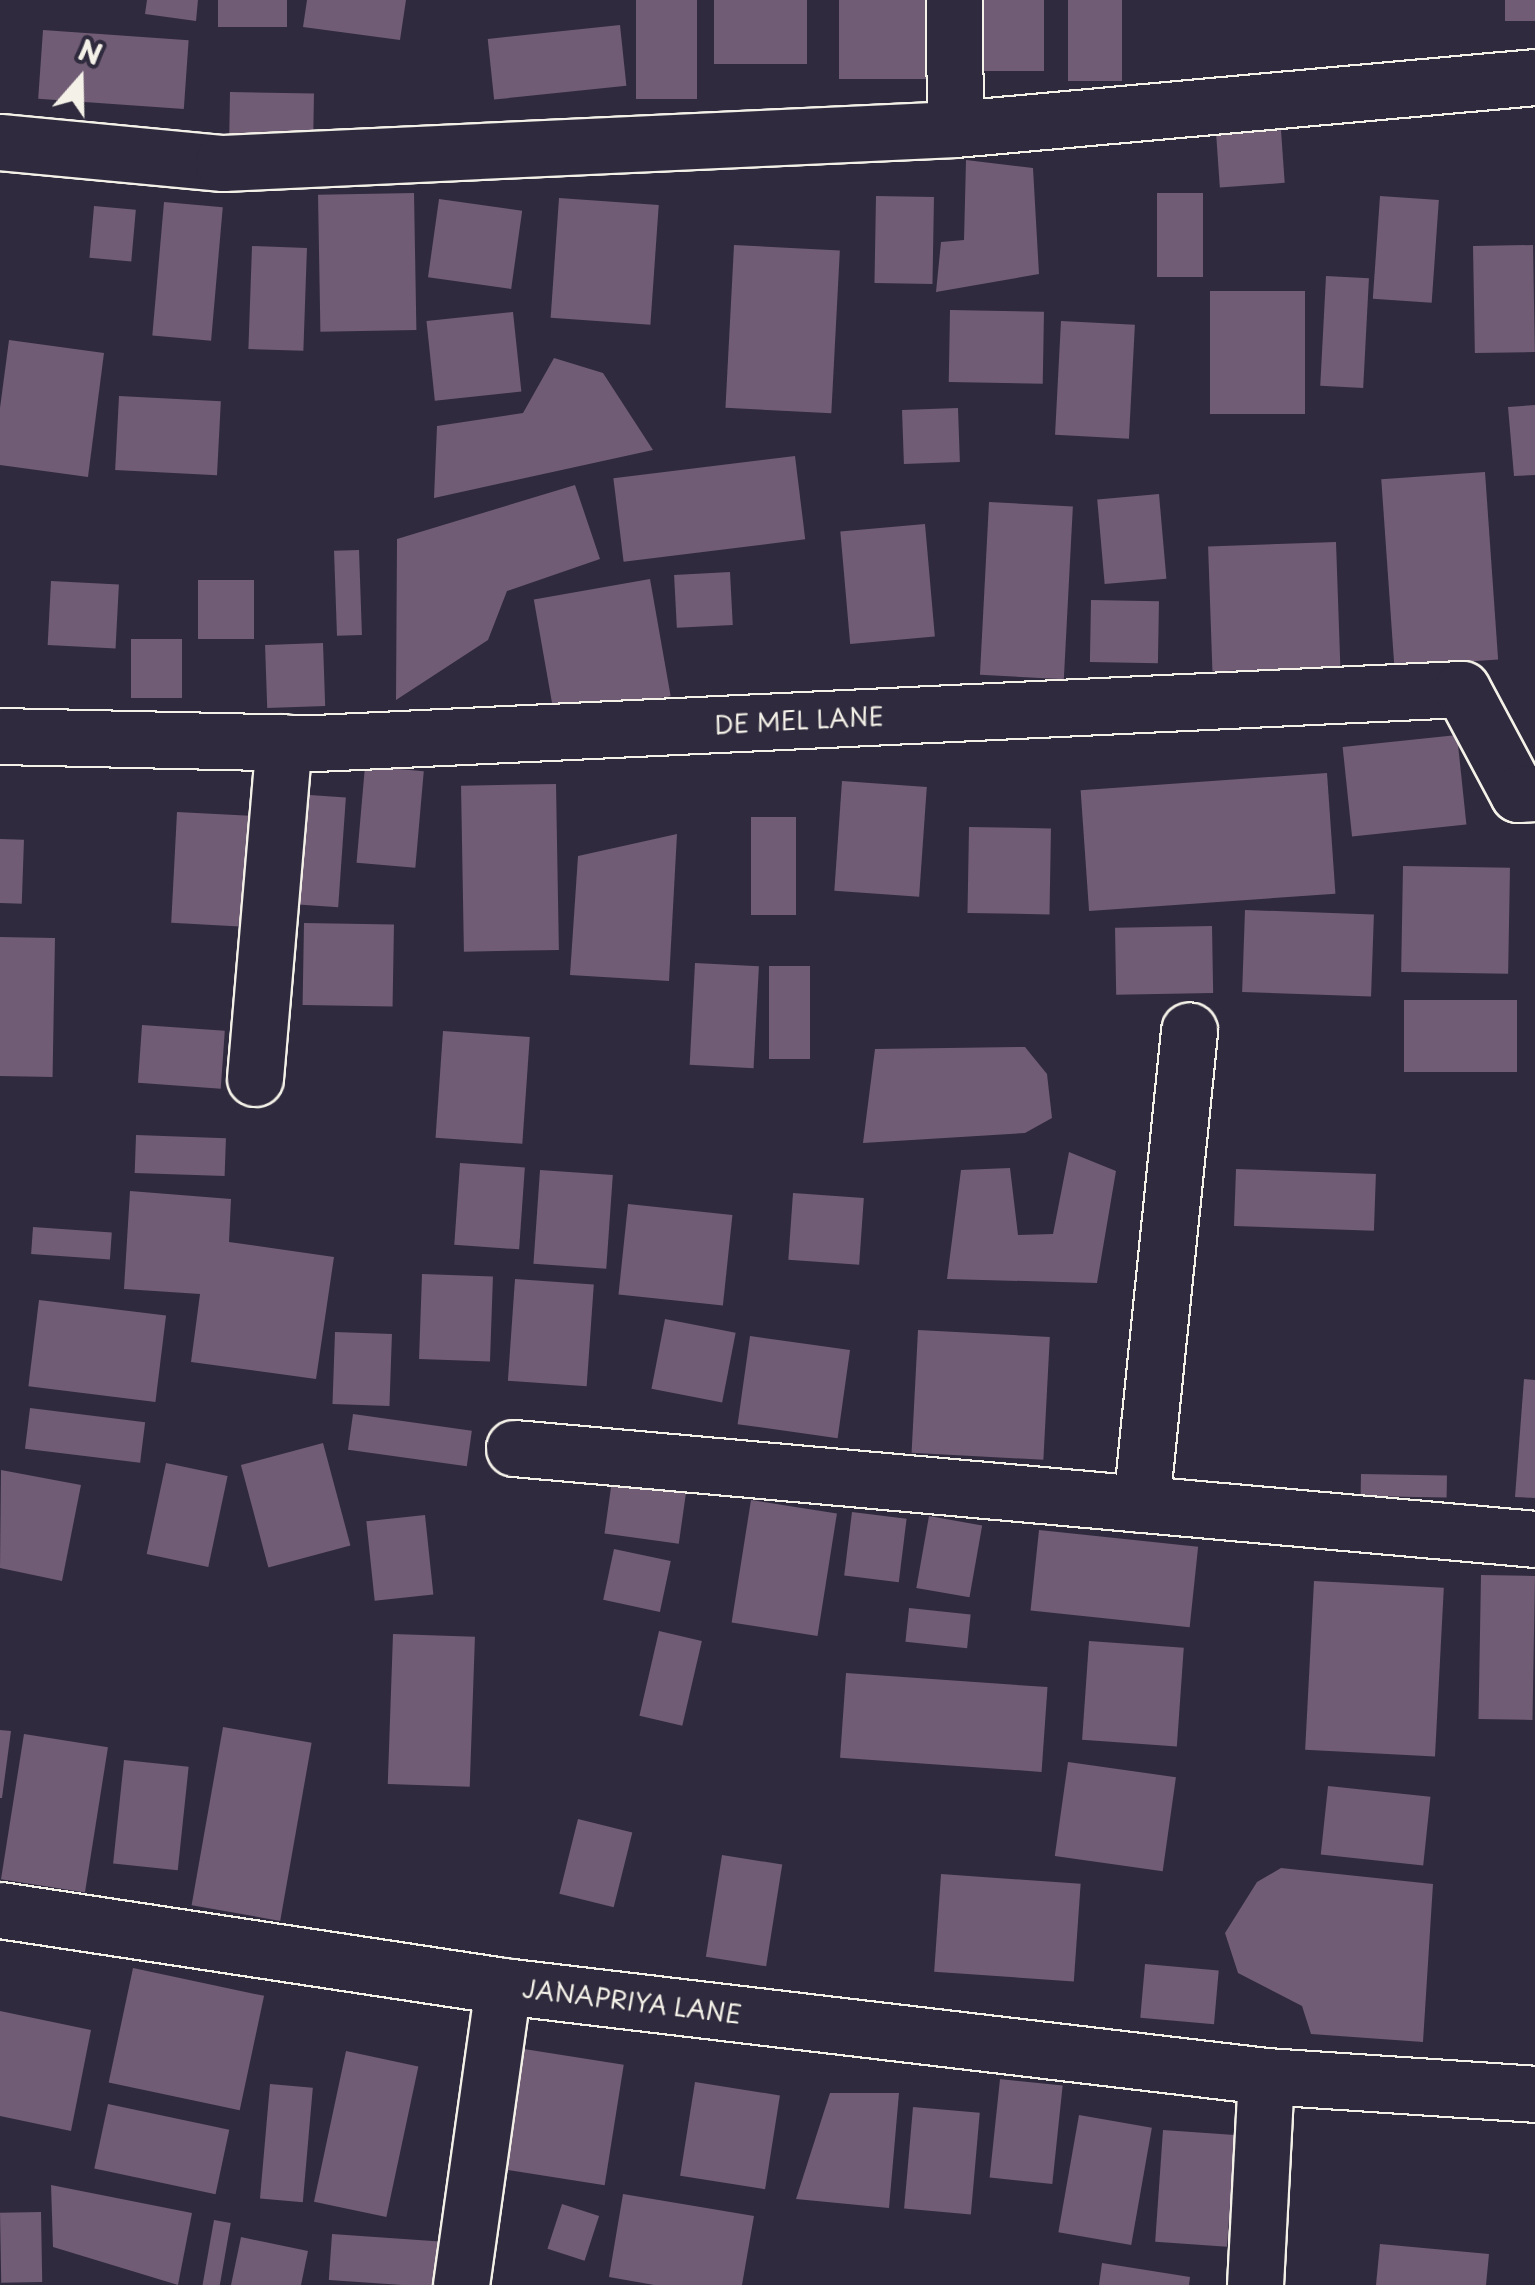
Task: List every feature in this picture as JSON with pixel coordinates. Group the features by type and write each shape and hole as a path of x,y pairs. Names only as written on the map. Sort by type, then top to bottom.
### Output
{"street":[{"path":"954,0 956,129"},
{"path":"0,142 223,163 956,129 1535,77"},
{"name":"DE MEL LANE","path":"0,736 284,742 1462,689 1518,794 1535,794"},
{"path":"256,1078 284,742"},
{"path":"1141,1504 1188,1030"},
{"path":"514,1448 1535,1539"},
{"name":"JANAPRIYA LANE","path":"0,1910 504,1986 1266,2076 1535,2094"},
{"path":"460,2285 504,1986"},
{"path":"1255,2285 1266,2076"}],"building":[{"path":"147,0 198,0 196,21 145,14"},
{"path":"218,0 287,0 287,27 218,27"},
{"path":"307,0 406,0 400,40 303,27"},
{"path":"636,0 697,0 697,99 636,99"},
{"path":"714,0 807,0 807,64 714,64"},
{"path":"839,0 944,0 944,79 839,79"},
{"path":"966,0 1044,0 1044,71 966,71"},
{"path":"1068,0 1122,0 1122,81 1068,81"},
{"path":"1505,0 1535,0 1535,21 1505,21"},
{"path":"620,25 626,86 494,100 488,39"},
{"path":"43,30 189,40 184,109 38,99"},
{"path":"230,92 314,93 313,143 229,142"},
{"path":"1281,130 1285,183 1220,187 1216,135"},
{"path":"966,160 1033,168 1039,274 936,292 941,242 964,240"},
{"path":"414,193 416,330 320,332 318,195"},
{"path":"1157,193 1203,193 1203,277 1157,277"},
{"path":"876,196 934,197 932,284 874,283"},
{"path":"1380,196 1439,200 1432,303 1373,299"},
{"path":"559,198 659,205 650,325 551,318"},
{"path":"439,199 522,211 511,289 428,277"},
{"path":"164,202 223,207 211,341 152,335"},
{"path":"94,206 136,210 131,261 89,258"},
{"path":"734,245 840,251 831,413 725,408"},
{"path":"1533,245 1535,352 1475,353 1473,246"},
{"path":"252,246 307,248 303,351 248,349"},
{"path":"1326,276 1369,278 1363,388 1320,386"},
{"path":"1210,291 1305,291 1305,414 1210,414"},
{"path":"950,310 1044,312 1043,384 949,382"},
{"path":"513,312 521,392 435,401 426,321"},
{"path":"1061,321 1135,325 1129,439 1055,435"},
{"path":"9,340 104,353 88,477 0,465 0,408"},
{"path":"554,358 603,373 653,450 434,498 437,426 523,413"},
{"path":"119,396 221,401 217,475 115,470"},
{"path":"1535,405 1535,475 1514,476 1508,407"},
{"path":"958,408 960,462 904,464 902,410"},
{"path":"795,456 805,539 624,562 613,478"},
{"path":"1485,472 1498,660 1394,667 1381,479"},
{"path":"575,485 600,559 507,591 488,640 396,700 397,539"},
{"path":"1159,494 1166,579 1105,584 1097,499"},
{"path":"989,502 1073,506 1064,679 980,675"},
{"path":"925,524 935,637 850,644 840,531"},
{"path":"1336,542 1340,667 1212,671 1208,546"},
{"path":"359,550 362,635 337,636 334,551"},
{"path":"730,572 733,625 677,628 674,575"},
{"path":"650,579 671,696 554,717 534,599"},
{"path":"198,580 254,580 254,639 198,639"},
{"path":"51,581 119,585 116,648 48,645"},
{"path":"1091,600 1159,601 1158,663 1090,662"},
{"path":"131,639 182,639 182,698 131,698"},
{"path":"323,643 325,706 267,708 265,645"},
{"path":"1457,735 1466,825 1352,837 1343,747"},
{"path":"365,766 424,771 415,868 357,863"},
{"path":"1327,773 1335,894 1089,911 1081,790"},
{"path":"842,781 927,787 919,897 834,891"},
{"path":"556,784 559,950 464,952 461,786"},
{"path":"295,794 346,798 338,907 287,904"},
{"path":"177,812 250,816 244,927 171,923"},
{"path":"751,817 796,817 796,915 751,915"},
{"path":"969,827 1051,828 1049,914 967,913"},
{"path":"677,834 669,981 570,975 578,856"},
{"path":"0,839 24,840 22,904 0,903"},
{"path":"1403,866 1510,868 1508,974 1401,972"},
{"path":"1245,910 1374,915 1371,996 1242,992"},
{"path":"304,923 394,925 393,1007 303,1005"},
{"path":"1212,926 1213,993 1116,995 1115,928"},
{"path":"0,937 55,938 53,1077 0,1076"},
{"path":"695,963 759,966 754,1068 690,1065"},
{"path":"769,966 810,966 810,1059 769,1059"},
{"path":"1404,1000 1517,1000 1517,1072 1404,1072"},
{"path":"142,1025 225,1031 221,1089 138,1083"},
{"path":"443,1031 530,1037 522,1144 436,1138"},
{"path":"1025,1047 1047,1074 1052,1118 1025,1133 863,1143 875,1049"},
{"path":"136,1135 226,1138 225,1176 135,1173"},
{"path":"1069,1152 1116,1171 1097,1283 947,1279 961,1170 1010,1168 1018,1235 1053,1234"},
{"path":"460,1163 525,1168 519,1249 454,1245"},
{"path":"1236,1169 1376,1174 1374,1231 1234,1226"},
{"path":"540,1170 613,1175 606,1269 533,1264"},
{"path":"130,1191 231,1199 229,1242 334,1257 316,1379 191,1362 200,1294 124,1289"},
{"path":"793,1193 864,1198 859,1265 788,1260"},
{"path":"628,1204 732,1215 723,1305 618,1295"},
{"path":"33,1227 112,1233 110,1259 31,1254"},
{"path":"422,1274 493,1276 490,1361 419,1359"},
{"path":"515,1279 594,1285 587,1386 508,1381"},
{"path":"39,1300 166,1316 155,1402 28,1386"},
{"path":"665,1319 736,1333 722,1402 651,1389"},
{"path":"918,1330 1050,1337 1043,1460 912,1453"},
{"path":"335,1332 392,1334 389,1406 332,1404"},
{"path":"750,1336 850,1350 838,1438 738,1424"},
{"path":"1524,1379 1535,1380 1535,1498 1515,1497"},
{"path":"30,1408 145,1422 140,1463 25,1449"},
{"path":"353,1414 472,1431 467,1466 348,1450"},
{"path":"323,1443 350,1545 268,1567 241,1465"},
{"path":"166,1463 228,1476 208,1567 147,1554"},
{"path":"1,1470 81,1485 62,1581 0,1568"},
{"path":"613,1473 687,1483 679,1544 605,1533"},
{"path":"1361,1474 1447,1476 1447,1497 1361,1496"},
{"path":"751,1500 837,1514 818,1636 732,1622"},
{"path":"852,1512 907,1519 899,1582 844,1576"},
{"path":"425,1515 433,1595 375,1601 366,1521"},
{"path":"929,1516 982,1525 970,1597 916,1588"},
{"path":"1039,1530 1198,1547 1190,1627 1031,1611"},
{"path":"614,1549 671,1561 660,1612 603,1600"},
{"path":"1481,1575 1535,1576 1532,1720 1478,1719"},
{"path":"1314,1581 1444,1588 1435,1757 1305,1750"},
{"path":"909,1608 971,1614 967,1648 905,1642"},
{"path":"659,1631 702,1641 682,1726 639,1716"},
{"path":"393,1634 475,1637 470,1787 388,1784"},
{"path":"1089,1641 1184,1648 1177,1746 1082,1740"},
{"path":"846,1673 1048,1687 1042,1772 840,1758"},
{"path":"223,1727 312,1743 280,1921 192,1905"},
{"path":"0,1730 11,1731 2,1798 0,1798"},
{"path":"24,1734 108,1747 85,1892 1,1879"},
{"path":"124,1760 189,1767 178,1870 113,1863"},
{"path":"1068,1762 1176,1777 1163,1871 1055,1856"},
{"path":"1328,1786 1430,1797 1423,1865 1321,1855"},
{"path":"578,1819 632,1833 614,1907 559,1894"},
{"path":"722,1855 782,1865 766,1966 706,1957"},
{"path":"1281,1868 1433,1884 1423,2042 1311,2034 1302,2006 1238,1973 1225,1933 1257,1882"},
{"path":"941,1874 1081,1884 1074,1982 934,1972"},
{"path":"1145,1964 1219,1970 1214,2024 1140,2018"},
{"path":"133,1968 264,1996 240,2110 109,2082"},
{"path":"0,2011 91,2030 71,2131 0,2116"},
{"path":"524,2049 624,2065 605,2185 505,2169"},
{"path":"346,2051 418,2066 386,2217 314,2202"},
{"path":"1000,2079 1063,2086 1052,2184 990,2177"},
{"path":"695,2082 780,2095 765,2189 680,2176"},
{"path":"270,2084 313,2088 303,2202 260,2199"},
{"path":"830,2093 899,2093 889,2208 796,2199"},
{"path":"108,2104 229,2130 216,2194 94,2169"},
{"path":"913,2107 980,2113 971,2214 904,2209"},
{"path":"1079,2115 1152,2128 1131,2245 1058,2232"},
{"path":"1163,2130 1235,2135 1227,2247 1155,2242"},
{"path":"51,2185 192,2213 178,2285 53,2247"},
{"path":"623,2194 754,2216 742,2285 654,2285 609,2277"},
{"path":"562,2204 599,2216 585,2261 547,2249"},
{"path":"41,2212 42,2282 1,2283 0,2213"},
{"path":"214,2220 231,2223 220,2285 203,2285"},
{"path":"332,2234 440,2242 437,2285 329,2280"},
{"path":"241,2237 308,2251 301,2285 231,2285"},
{"path":"1380,2244 1489,2254 1486,2285 1376,2285"},
{"path":"1102,2263 1190,2277 1189,2285 1099,2285"}]}
